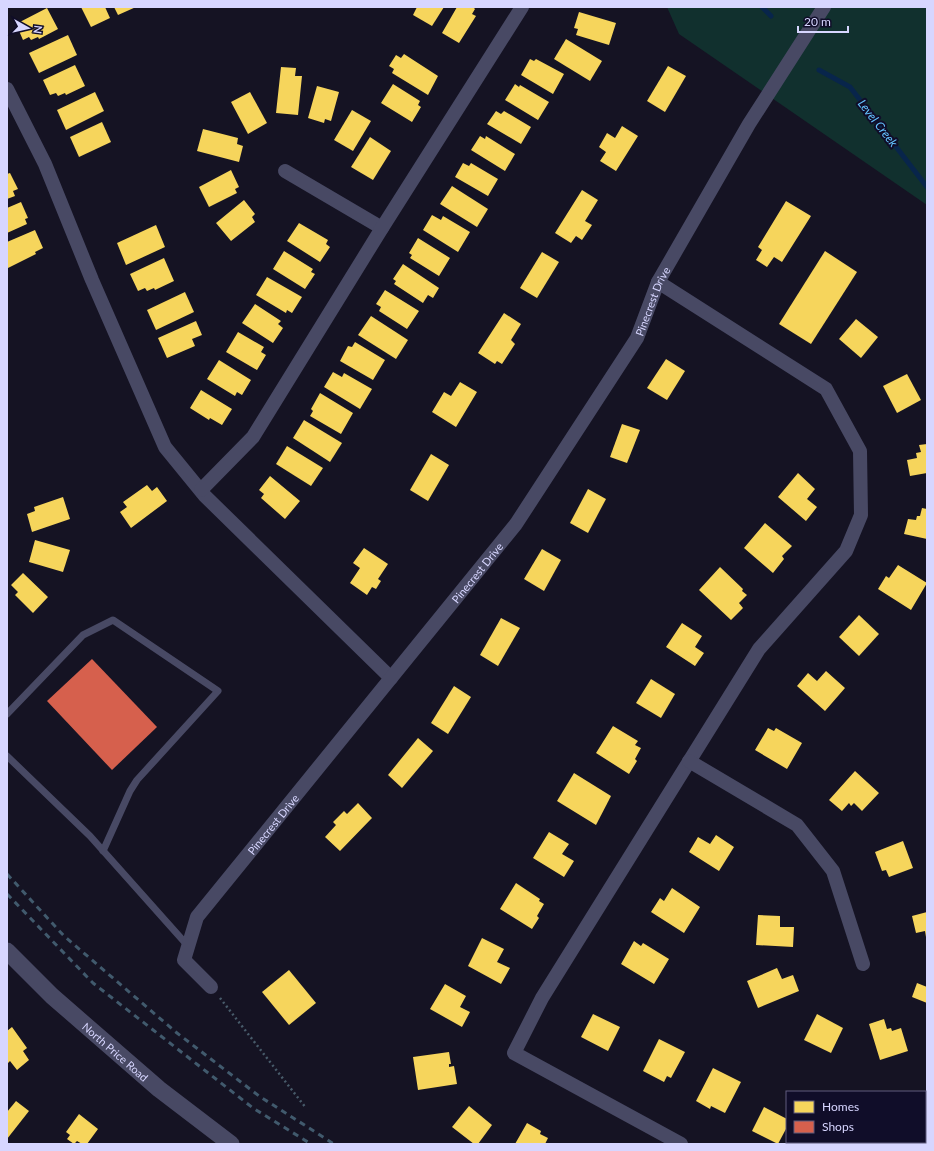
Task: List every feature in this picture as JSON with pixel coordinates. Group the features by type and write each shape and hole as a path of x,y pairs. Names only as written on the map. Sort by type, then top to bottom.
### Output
{"street":[{"path":"200,490 254,437 382,228 522,7"},
{"name":"Pinecrest Drive","path":"211,987 184,960 197,917 516,524 637,338 658,282 749,124 824,7"},
{"path":"7,89 45,164 92,280 165,447 200,490 391,678"},
{"path":"285,171 382,228"},
{"path":"658,282 826,389 860,450 861,515 846,551 759,649 542,998 514,1053 681,1144"},
{"path":"689,761 797,825 833,871 863,964"},
{"name":"North Price Road","path":"7,951 52,996 159,1089 231,1144"}],"lane":[{"path":"7,714 83,635 113,620 218,691 137,780 130,791 103,851"},
{"path":"7,756 103,851 188,946"}],"path":[{"path":"211,987 306,1108"}],"green space":[{"path":"667,7 927,7 927,205 679,34"}],"building: Homes":[{"path":"81,7 105,7 110,18 91,27"},
{"path":"114,7 136,7 118,15"},
{"path":"417,7 444,7 432,26 413,15"},
{"path":"457,7 473,7 475,9 472,14 476,16 459,43 442,33"},
{"path":"47,8 58,29 39,39 38,37 31,40 29,37 23,40 16,24"},
{"path":"579,12 616,23 609,45 576,35 578,29 574,28"},
{"path":"68,35 77,55 39,73 29,53"},
{"path":"566,39 602,61 590,81 554,59"},
{"path":"404,54 438,76 428,95 392,73 394,69 389,66 396,55 401,58"},
{"path":"530,59 534,61 536,59 564,74 553,94 521,75"},
{"path":"75,65 85,86 66,95 65,93 58,96 56,93 50,95 43,80"},
{"path":"668,66 686,76 665,112 647,101"},
{"path":"281,67 296,68 295,76 302,76 298,115 276,113"},
{"path":"393,84 420,101 418,105 421,107 412,122 381,103"},
{"path":"515,84 519,87 520,85 549,102 538,120 505,100"},
{"path":"317,86 339,92 331,121 325,119 324,123 308,118"},
{"path":"95,92 104,111 66,130 57,110"},
{"path":"250,92 267,123 248,134 231,102"},
{"path":"352,110 371,121 353,151 334,140"},
{"path":"496,111 501,114 504,111 531,127 521,144 487,124"},
{"path":"102,122 111,142 79,157 70,137"},
{"path":"622,126 638,136 616,171 600,161 606,152 599,147 607,133 615,138"},
{"path":"203,129 238,138 237,144 243,146 239,162 197,151"},
{"path":"480,136 485,139 486,136 515,154 505,171 471,150"},
{"path":"370,137 391,151 373,180 351,167"},
{"path":"463,163 469,166 471,163 498,179 488,196 455,177"},
{"path":"231,170 239,187 235,189 237,193 209,207 199,187"},
{"path":"10,173 18,189 13,191 15,196 7,199 7,174"},
{"path":"452,186 488,209 477,227 440,204"},
{"path":"582,190 598,200 585,221 592,225 582,240 576,236 571,243 555,233"},
{"path":"244,200 255,214 252,217 255,222 231,241 216,223"},
{"path":"786,201 811,216 782,262 774,257 767,267 756,260 762,250 758,247"},
{"path":"21,202 28,218 25,219 27,224 7,233 7,208"},
{"path":"432,215 441,220 443,216 470,232 458,252 423,230"},
{"path":"299,223 328,240 326,244 330,247 320,262 287,241"},
{"path":"156,225 165,247 126,265 117,243"},
{"path":"35,230 43,248 35,252 36,254 8,268 7,242"},
{"path":"418,238 450,258 439,276 410,258 412,255 409,253"},
{"path":"284,251 313,269 311,272 315,274 305,289 273,269"},
{"path":"825,251 857,272 811,344 779,324"},
{"path":"542,252 559,262 537,298 520,288"},
{"path":"164,258 174,281 155,290 154,288 147,291 145,288 138,291 130,274"},
{"path":"403,264 439,288 433,298 428,295 423,303 394,284 396,281 393,279"},
{"path":"267,277 302,297 292,313 287,310 286,313 256,295"},
{"path":"385,290 419,311 407,329 379,311 381,307 376,304"},
{"path":"185,292 194,312 156,330 147,310"},
{"path":"255,304 281,321 278,324 283,328 273,343 242,323"},
{"path":"504,313 521,324 511,340 515,344 502,364 497,361 495,364 478,353"},
{"path":"371,316 408,340 396,359 358,335"},
{"path":"856,319 878,337 861,358 839,339"},
{"path":"196,321 202,335 192,339 195,346 167,358 158,338"},
{"path":"238,332 264,347 261,352 266,355 257,370 226,352"},
{"path":"355,342 385,360 373,380 340,361 348,346 352,347"},
{"path":"666,359 685,371 667,400 647,388"},
{"path":"219,360 251,380 242,395 237,392 235,396 207,379"},
{"path":"333,372 342,377 344,373 372,389 360,409 324,387"},
{"path":"907,374 921,400 897,413 883,386"},
{"path":"460,382 477,392 456,427 432,412 444,392 451,396"},
{"path":"201,390 232,409 222,425 210,418 209,420 190,408"},
{"path":"320,393 353,413 341,434 310,416 313,411 311,409"},
{"path":"304,420 342,443 330,462 293,438"},
{"path":"622,424 640,430 627,463 610,457"},
{"path":"927,444 927,473 910,476 907,460 917,458 916,453 921,452 919,445"},
{"path":"287,446 323,468 311,486 276,464"},
{"path":"431,454 449,465 428,501 410,490"},
{"path":"798,473 815,489 807,499 817,507 806,521 778,497"},
{"path":"270,476 300,501 285,519 261,498 264,494 259,490"},
{"path":"147,485 152,491 157,487 167,501 131,528 120,512 127,507 123,502"},
{"path":"588,489 606,499 588,533 570,523"},
{"path":"63,497 70,519 32,532 27,514 35,511 34,507"},
{"path":"922,508 927,509 927,539 904,534 908,519 916,520 917,516 920,516"},
{"path":"765,523 792,546 782,556 784,559 773,573 744,548"},
{"path":"35,540 70,550 63,572 29,562"},
{"path":"364,548 388,564 378,579 381,581 376,589 372,587 367,595 350,583 360,568 353,563"},
{"path":"542,549 561,560 544,591 524,579"},
{"path":"898,565 927,583 911,610 878,589 886,576 889,578"},
{"path":"720,567 743,589 742,591 747,595 739,603 743,608 731,620 699,590"},
{"path":"23,573 48,597 33,613 15,595 18,592 11,585"},
{"path":"859,615 879,634 859,656 839,637"},
{"path":"501,618 520,628 498,666 480,655"},
{"path":"682,623 702,636 695,647 704,653 695,666 666,647"},
{"path":"826,671 845,688 825,711 797,686 808,673 817,681"},
{"path":"651,679 675,694 661,718 636,703"},
{"path":"454,686 471,697 448,734 431,723"},
{"path":"613,726 638,741 635,745 641,748 635,759 637,761 629,774 596,753"},
{"path":"768,728 774,731 776,728 802,743 787,769 755,750"},
{"path":"418,738 433,751 402,788 388,775"},
{"path":"855,771 879,793 862,811 854,803 851,806 849,803 842,811 829,800"},
{"path":"574,773 611,796 596,825 557,801"},
{"path":"358,803 372,818 340,851 325,837 336,825 333,822 344,811 347,814"},
{"path":"549,832 569,844 562,854 574,861 564,877 533,858"},
{"path":"716,835 734,847 719,871 689,852 698,837 710,844"},
{"path":"903,841 913,868 889,877 886,870 882,871 875,852"},
{"path":"516,883 540,899 539,901 544,904 537,916 539,918 532,929 500,909"},
{"path":"672,888 700,907 684,933 651,912 660,898 664,901"},
{"path":"927,912 926,937 925,931 916,933 912,916"},
{"path":"758,915 780,916 780,927 794,927 793,947 756,945"},
{"path":"482,938 504,949 497,962 510,968 501,984 468,966"},
{"path":"634,941 641,946 643,943 669,959 654,984 621,964"},
{"path":"777,968 782,979 793,975 799,991 758,1008 747,981"},
{"path":"289,970 316,1003 289,1025 262,992"},
{"path":"917,983 927,987 927,1003 912,997"},
{"path":"445,984 466,996 460,1007 470,1012 462,1027 430,1009"},
{"path":"593,1014 620,1027 608,1051 581,1037"},
{"path":"817,1014 843,1028 831,1053 804,1040"},
{"path":"884,1019 887,1029 891,1028 892,1031 901,1028 908,1051 880,1060 869,1024"},
{"path":"12,1027 27,1048 23,1051 29,1060 17,1070 10,1061 7,1064 7,1031"},
{"path":"659,1039 685,1052 671,1078 667,1076 664,1082 643,1071"},
{"path":"449,1052 451,1064 449,1064 449,1067 454,1066 457,1084 418,1090 413,1057"},
{"path":"713,1068 741,1082 725,1113 711,1106 710,1109 696,1101"},
{"path":"16,1101 29,1111 7,1139 7,1112"},
{"path":"469,1106 492,1125 478,1144 474,1144 452,1127"},
{"path":"764,1107 786,1118 786,1129 778,1144 752,1131"},
{"path":"79,1114 98,1129 87,1144 82,1144 77,1141 74,1144 67,1139 70,1135 66,1132"},
{"path":"527,1123 541,1131 540,1134 548,1138 545,1144 515,1144"},
{"path":"848,1143 850,1144 815,1144"}],"building: Shops":[{"path":"92,659 157,727 112,770 47,701"}],"waterway":[{"name":"Level Creek","path":"762,7 771,16"},
{"name":"Level Creek","path":"819,70 850,87 927,187"}],"railway":[{"path":"7,874 64,936 177,1033 259,1096 334,1144"},
{"path":"7,894 93,983 253,1108 311,1144"}]}
